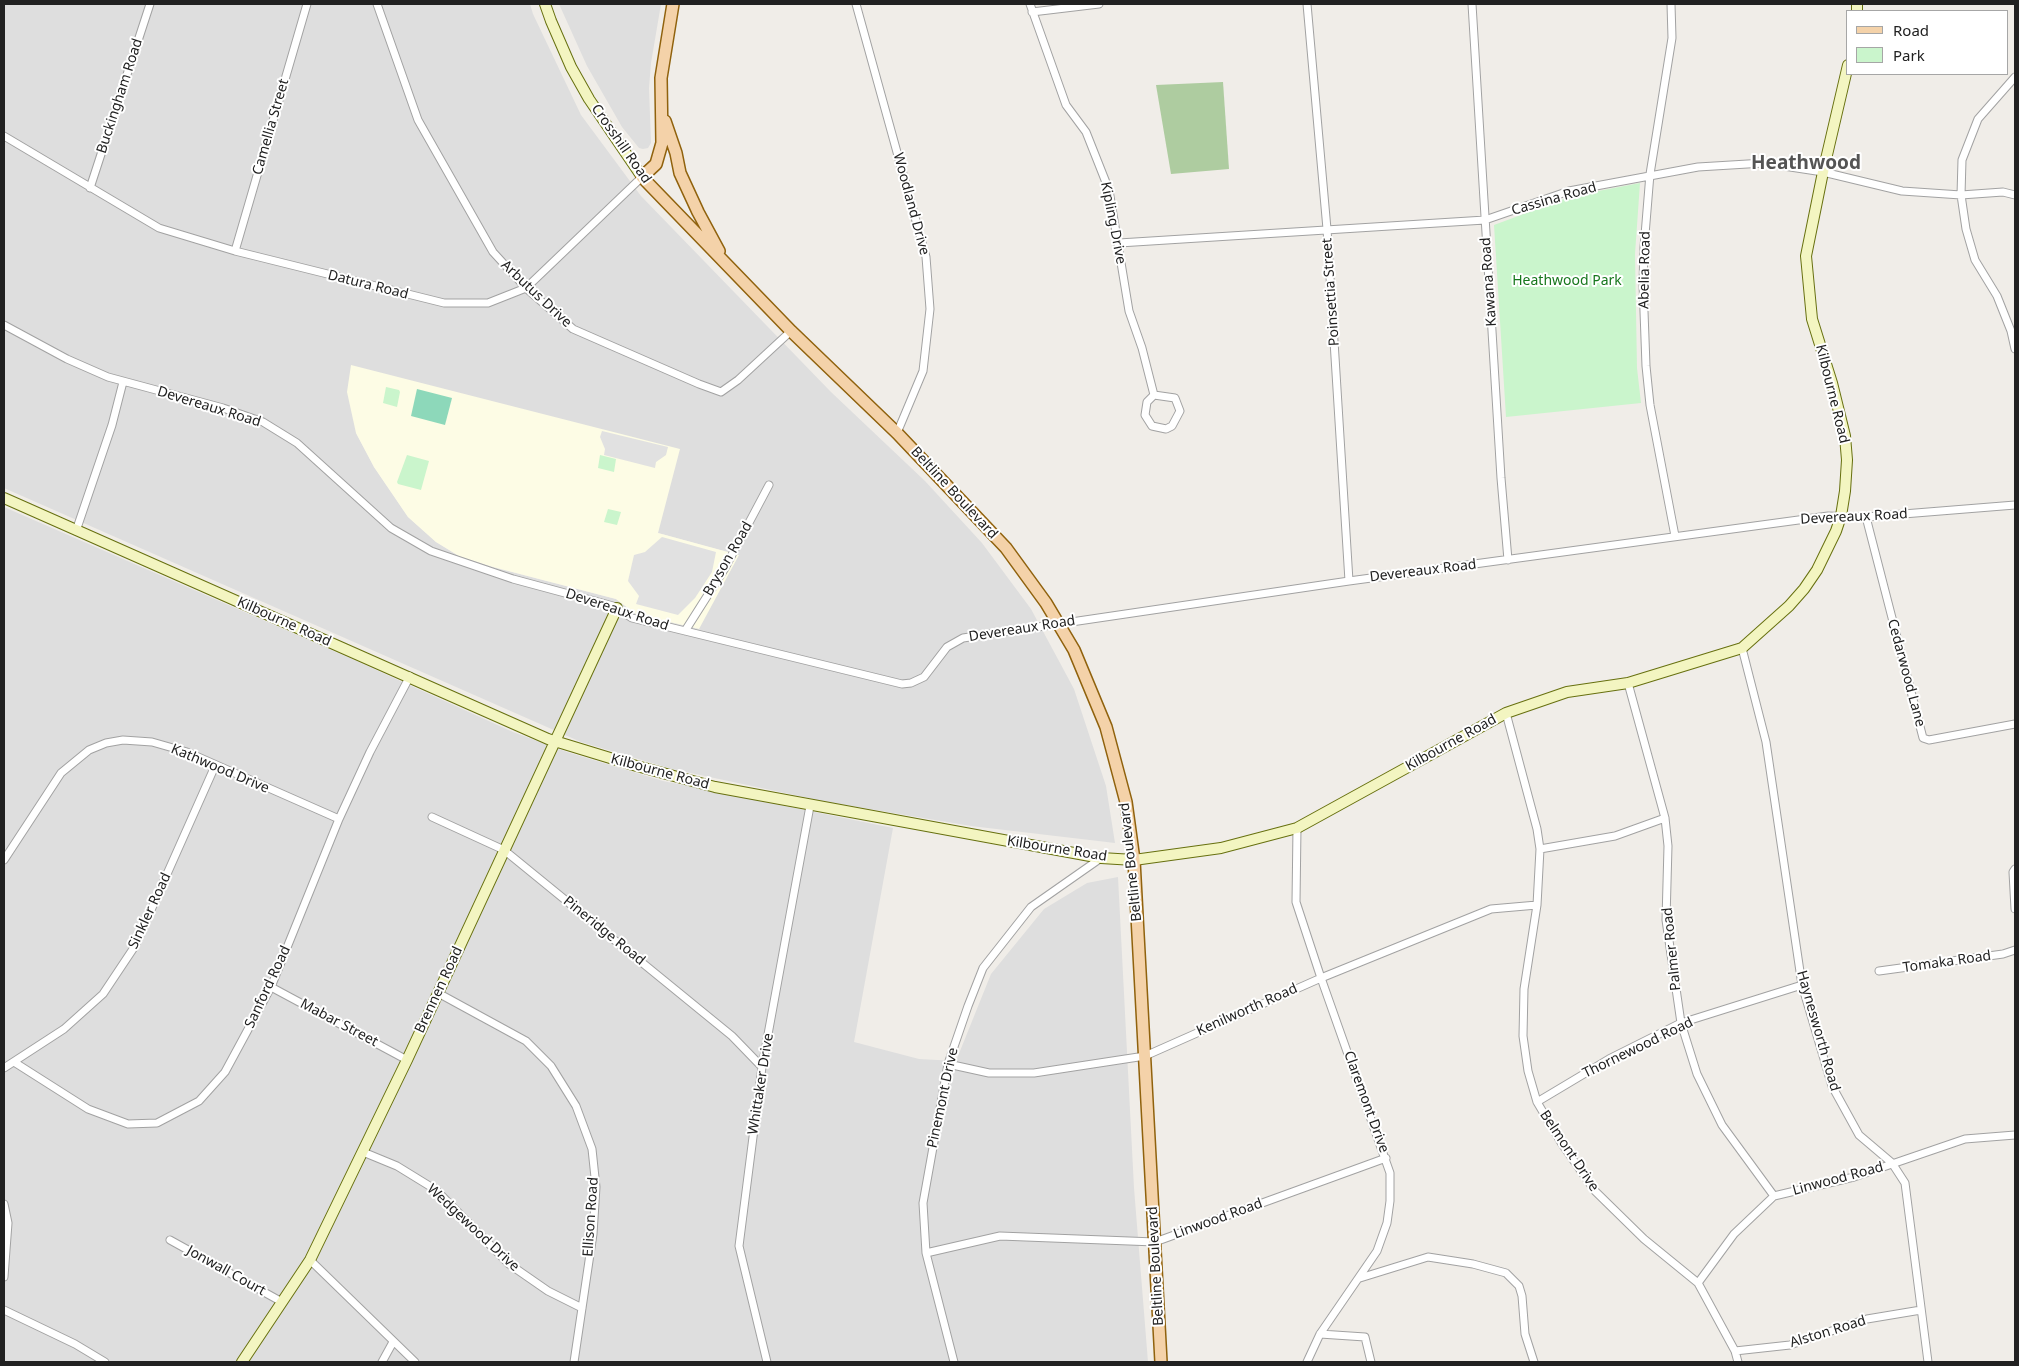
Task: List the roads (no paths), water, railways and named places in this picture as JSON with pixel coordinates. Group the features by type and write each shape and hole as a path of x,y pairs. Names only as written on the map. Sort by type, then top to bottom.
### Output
{"main road":[{"path":"673,4 661,78 661,110 676,153 680,174 726,265"},
{"name":"Datura Road","path":"642,178 656,164 662,143 661,110"},
{"name":"Crosshill Road","path":"642,178 726,265"},
{"name":"Beltline Boulevard","path":"726,265 791,331 897,433 1006,548 1059,624 1088,679 1106,727 1126,802 1134,860 1161,1362"}],"street":[{"name":"Buckingham Road","path":"90,188 150,4"},
{"name":"Camellia Street","path":"236,251 307,4"},
{"name":"Arbutus Drive","path":"377,4 418,120 493,252 526,288 573,329 721,392 738,380 791,331"},
{"name":"Crosshill Road","path":"545,4 572,67 589,99 642,178"},
{"name":"Woodland Drive","path":"856,4 926,257 930,309 923,371 897,433"},
{"name":"Kipling Drive","path":"1030,4 1066,105 1086,132 1109,190 1129,311 1142,348 1154,395"},
{"path":"1032,12 1099,4"},
{"name":"Poinsettia Street","path":"1308,4 1327,229 1349,581"},
{"name":"Kawana Road","path":"1472,4 1508,560"},
{"name":"Abelia Road","path":"1672,4 1672,38 1650,174 1644,247 1646,366 1656,442 1675,536"},
{"name":"Kilbourne Road","path":"4,498 555,741 674,777 810,806 1101,858 1134,860 1221,848 1297,828 1506,713 1567,692 1628,682 1742,648 1789,606 1804,589 1817,570 1841,516 1846,475 1845,436 1832,383 1812,319 1806,256 1846,74"},
{"path":"2015,77 1978,119 1962,160 1961,195 1966,229 1976,260 1997,296 2011,331 2015,349"},
{"name":"Datura Road","path":"4,136 160,228 236,251 444,304 488,303 526,288 642,178"},
{"name":"Cassina Road","path":"1119,243 1485,220 1569,191 1650,174 1698,167 1764,163 1823,172 1902,191 1961,195 2003,192 2015,195"},
{"name":"Devereaux Road","path":"4,325 67,358 123,382 223,408 263,422 297,443 392,528 431,551 512,579 617,608 632,618 902,684 924,677 947,647 957,640 1349,581 1675,536 1841,516 1866,517 2015,505"},
{"path":"76,530 112,425 123,382"},
{"path":"1154,395 1175,398 1180,411 1172,426 1166,429 1152,426 1145,415 1147,402 1154,395"},
{"name":"Bryson Road","path":"685,631 725,568 770,485"},
{"name":"Cedarwood Lane","path":"1866,517 1923,738 1929,740 2015,724"},
{"name":"Brennen Road","path":"242,1362 310,1260 407,1060 617,608"},
{"name":"Haynesworth Road","path":"1742,648 1766,742 1802,985 1832,1086 1860,1135 1892,1163 1905,1183 1928,1362"},
{"name":"Sanford Road","path":"14,1062 88,1108 128,1124 157,1123 199,1101 225,1072 271,987 339,819 370,752 410,676"},
{"name":"Palmer Road","path":"1628,682 1665,818 1668,846 1666,920 1681,1024 1697,1074 1722,1125 1774,1196"},
{"name":"Belmont Drive","path":"1506,713 1538,829 1540,849 1537,905 1524,989 1523,1036 1528,1071 1537,1102 1562,1144 1595,1191 1644,1239 1698,1283 1735,1351 1738,1362"},
{"name":"Kathwood Drive","path":"4,860 61,773 89,750 106,743 123,740 152,742 187,752 215,766 339,819"},
{"name":"Sinkler Road","path":"4,1068 64,1029 103,994 135,946 215,766"},
{"name":"Whittaker Drive","path":"767,1362 739,1246 762,1067 810,806"},
{"name":"Pineridge Road","path":"432,817 504,850 732,1036 762,1067"},
{"path":"1540,849 1614,836 1665,818"},
{"name":"Claremont Drive","path":"1297,828 1296,902 1390,1173 1390,1201 1387,1223 1377,1251 1320,1334 1307,1362"},
{"name":"Pinemont Drive","path":"954,1362 926,1253 923,1202 948,1064 983,968 1032,907 1101,858"},
{"path":"2015,868 2013,872 2015,909"},
{"name":"Kenilworth Road","path":"948,1064 989,1073 1034,1073 1145,1056 1321,978 1491,909 1537,905"},
{"name":"Tomaka Road","path":"1879,972 2003,954 2015,950"},
{"name":"Thornewood Road","path":"1537,1102 1609,1059 1681,1024 1802,985"},
{"name":"Mabar Street","path":"271,987 407,1060"},
{"name":"Ellison Road","path":"438,993 526,1042 551,1066 576,1106 592,1149 596,1187 593,1234 574,1362"},
{"name":"Linwood Road","path":"1698,1283 1734,1234 1774,1196 1854,1177 1965,1139 2015,1135"},
{"name":"Wedgewood Drive","path":"363,1152 397,1166 436,1190 509,1264 548,1291 582,1308"},
{"name":"Linwood Road","path":"926,1253 1000,1236 1155,1242 1386,1158"},
{"path":"4,1204 8,1223 4,1277"},
{"name":"Jonwall Court","path":"170,1240 282,1302"},
{"path":"1359,1278 1428,1257 1473,1264 1506,1273 1519,1286 1522,1296 1525,1334 1534,1362"},
{"path":"310,1260 415,1362"},
{"path":"4,1310 75,1344 105,1362"},
{"name":"Alston Road","path":"1735,1351 1790,1345 1867,1319 1921,1310"},
{"path":"1320,1334 1365,1337 1371,1362"},
{"path":"382,1362 394,1342"}],"district":[{"name":"Heathwood","path":"1806,164"}],"park label":[{"name":"Heathwood Park","path":"1567,281"}]}
